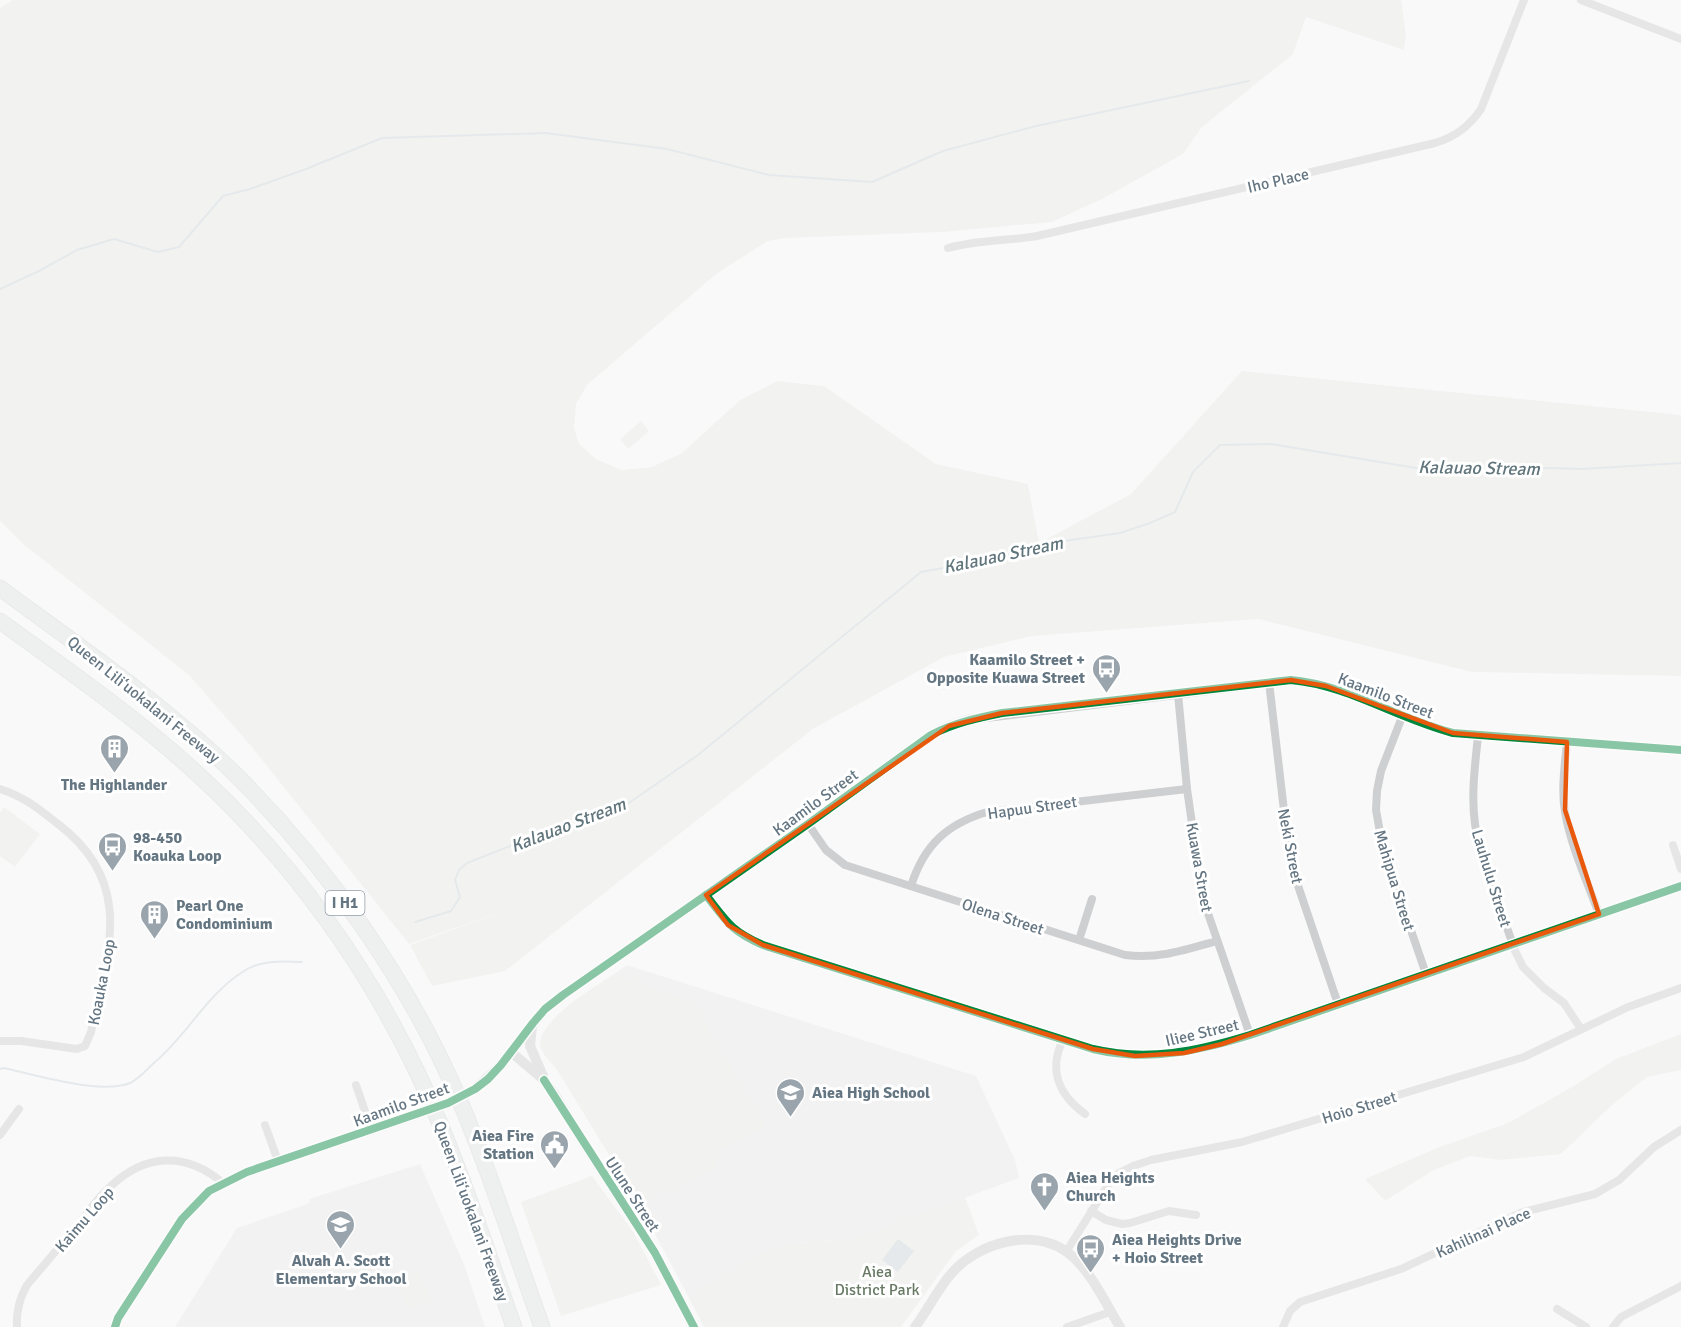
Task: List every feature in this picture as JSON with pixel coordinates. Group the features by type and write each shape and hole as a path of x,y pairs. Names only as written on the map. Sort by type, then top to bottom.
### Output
{"highway":[{"name":"Queen Liliʻuokalani Freeway","path":"0,588 149,699 220,760 283,826 353,913 398,979 456,1092 542,1327"},
{"name":"Queen Liliʻuokalani Freeway","path":"0,621 142,726 205,781 268,846 338,936 374,991 400,1038 440,1121 514,1327"}],"street":[{"name":"Iho Place","path":"948,248 967,243 1037,236 1435,144 1452,137 1471,123 1481,109 1524,0"},
{"path":"1581,0 1681,39"},
{"name":"Kaamilo Street","path":"115,1327 118,1317 182,1219 202,1197 223,1183 278,1161 448,1103 475,1089 494,1072 545,1009 563,995 808,825 931,735 949,726 1002,713 1291,680 1326,686 1429,727 1453,733 1681,750"},
{"name":"Neki Street","path":"1269,682 1290,862 1338,1004"},
{"name":"Kuawa Street","path":"1178,693 1187,789 1203,899 1250,1035"},
{"name":"Mahipua Street","path":"1402,717 1381,771 1376,810 1383,849 1426,974"},
{"name":"Lauhulu Street","path":"1478,736 1473,800 1475,824 1513,944 1523,968 1564,1003 1581,1029"},
{"path":"1567,742 1564,810 1571,837 1599,914"},
{"name":"Koauka Loop","path":"0,789 20,796 71,833 92,859 107,889 111,925 110,944 91,1032 85,1046 69,1049 21,1041 0,1041"},
{"name":"Hapuu Street","path":"911,886 917,868 933,843 953,826 970,817 987,812 1187,789"},
{"name":"Olena Street","path":"808,825 826,850 845,865 1125,955 1145,957 1170,954 1217,940"},
{"path":"1673,845 1681,869"},
{"name":"Iliee Street","path":"706,895 728,925 741,935 763,945 1112,1054 1156,1056 1184,1053 1250,1035 1681,886"},
{"path":"1079,940 1092,899"},
{"name":"Hoio Street","path":"1066,1252 1108,1185 1119,1173 1133,1166 1150,1160 1242,1142 1524,1058 1628,1007 1681,988"},
{"path":"532,1023 530,1046 544,1080"},
{"path":"1063,1040 1059,1047 1056,1067 1058,1082 1064,1096 1085,1114"},
{"name":"Ulune Street","path":"511,1052 544,1080 656,1253 694,1327"},
{"path":"356,1085 371,1129"},
{"path":"0,1135 19,1109"},
{"path":"265,1125 278,1161"},
{"name":"Kahilinai Place","path":"1283,1327 1290,1311 1300,1302 1401,1269 1520,1213 1595,1194 1608,1188 1654,1147 1681,1130"},
{"name":"Kaimu Loop","path":"18,1327 16,1316 19,1299 27,1285 110,1186 135,1168 164,1160 187,1161 213,1174 223,1183"},
{"path":"1091,1210 1106,1220 1122,1224 1169,1211 1196,1215"},
{"path":"915,1327 951,1273 963,1262 978,1252 1004,1242 1018,1240 1049,1244 1066,1252 1094,1284 1120,1327"},
{"path":"1613,1327 1621,1317 1681,1286"},
{"path":"1557,1309 1586,1327"},
{"path":"1067,1327 1110,1312"}],"highlighted area":[{"path":"1291,680 1326,686 1453,733 1567,742 1565,810 1599,914 1222,1044 1184,1053 1135,1056 1093,1049 763,945 728,925 706,895 949,726 1002,713"}],"shaded area":[{"name":"Aiea High School","path":"627,965 976,1076 1015,1160 1019,1178 856,1238 784,1244 756,1255 688,1296 639,1204 558,1071 540,1046 542,1036 564,1009"},
{"name":"Alvah A. Scott Elementary School","path":"420,1164 465,1267 485,1327 175,1327 237,1228 310,1203 309,1199"},
{"path":"898,1239 914,1251 898,1272 882,1260"}],"green space":[{"path":"13,0 1401,0 1406,35 1404,50 1306,17 1293,54 1202,127 1183,154 1102,199 1052,222 942,232 786,238 768,241 716,274 587,385 576,404 574,428 579,444 596,459 622,470 652,467 682,453 740,400 777,381 824,386 936,464 1028,484 1039,543 1131,494 1242,371 1681,415 1681,676 1472,672 1258,619 1032,636 944,657 813,729 505,971 432,986 410,945 510,909 409,944 251,746 189,675 22,543 0,521 0,8"},
{"path":"641,421 649,431 628,449 620,439"},
{"path":"4,807 40,834 15,867 0,856 0,813"},
{"path":"614,974 692,1001 766,1126 719,1151 715,1168 639,1204 558,1071 541,1048 541,1038 556,1017 581,996"},
{"path":"1681,1034 1681,1070 1647,1077 1612,1105 1561,1154 1501,1160 1470,1156 1432,1171 1385,1201 1365,1179 1437,1148 1508,1123 1616,1059"},
{"path":"592,1176 634,1233 661,1285 561,1316 521,1202"},
{"name":"Aiea District Park","path":"965,1197 979,1235 956,1251 901,1327 704,1327 688,1296 756,1255 784,1244 856,1238"},
{"path":"419,1270 430,1301 406,1309 395,1278"}],"waterway":[{"path":"0,289 77,250 114,239 158,252 179,247 223,196 306,169 382,138 546,133 667,149 769,175 872,182 943,151 1036,126 1249,81"},
{"name":"Kalauao Stream","path":"415,922 451,911 460,897 455,880 459,870 467,863 515,844 561,831 626,805 698,755 921,572 1005,557 1022,547 1120,533 1150,523 1175,512 1193,472 1220,445 1271,444 1422,469 1488,472 1681,463"},
{"name":"Kalauao Stream","path":"0,1069 103,1087 130,1083 167,1051 208,1002 231,980 250,967 264,963 302,962"}],"cycle path":[{"path":"115,1327 118,1318 182,1219 209,1191 247,1172 448,1103 475,1089 501,1065 545,1009 563,995 931,735 948,727 1002,713 1291,680 1333,688 1412,720 1453,733 1681,750"},
{"path":"706,895 730,925 763,945 1093,1049 1113,1053 1153,1055 1192,1050 1250,1035 1681,886"},
{"path":"544,1080 655,1253 694,1327"}],"place":[{"name":"Kaamilo Street + Opposite Kuawa Street","path":"1106,694"},
{"name":"The Highlander","path":"114,774"},
{"name":"98-450 Koauka Loop","path":"112,872"},
{"name":"Pearl One Condominium","path":"155,940"},
{"name":"Aiea High School","path":"791,1118"},
{"name":"Aiea Fire Station","path":"555,1170"},
{"name":"Aiea Heights Church","path":"1045,1212"},
{"name":"Alvah A. Scott Elementary School","path":"341,1250"},
{"name":"Aiea Heights Drive + Hoio Street","path":"1091,1274"}]}
